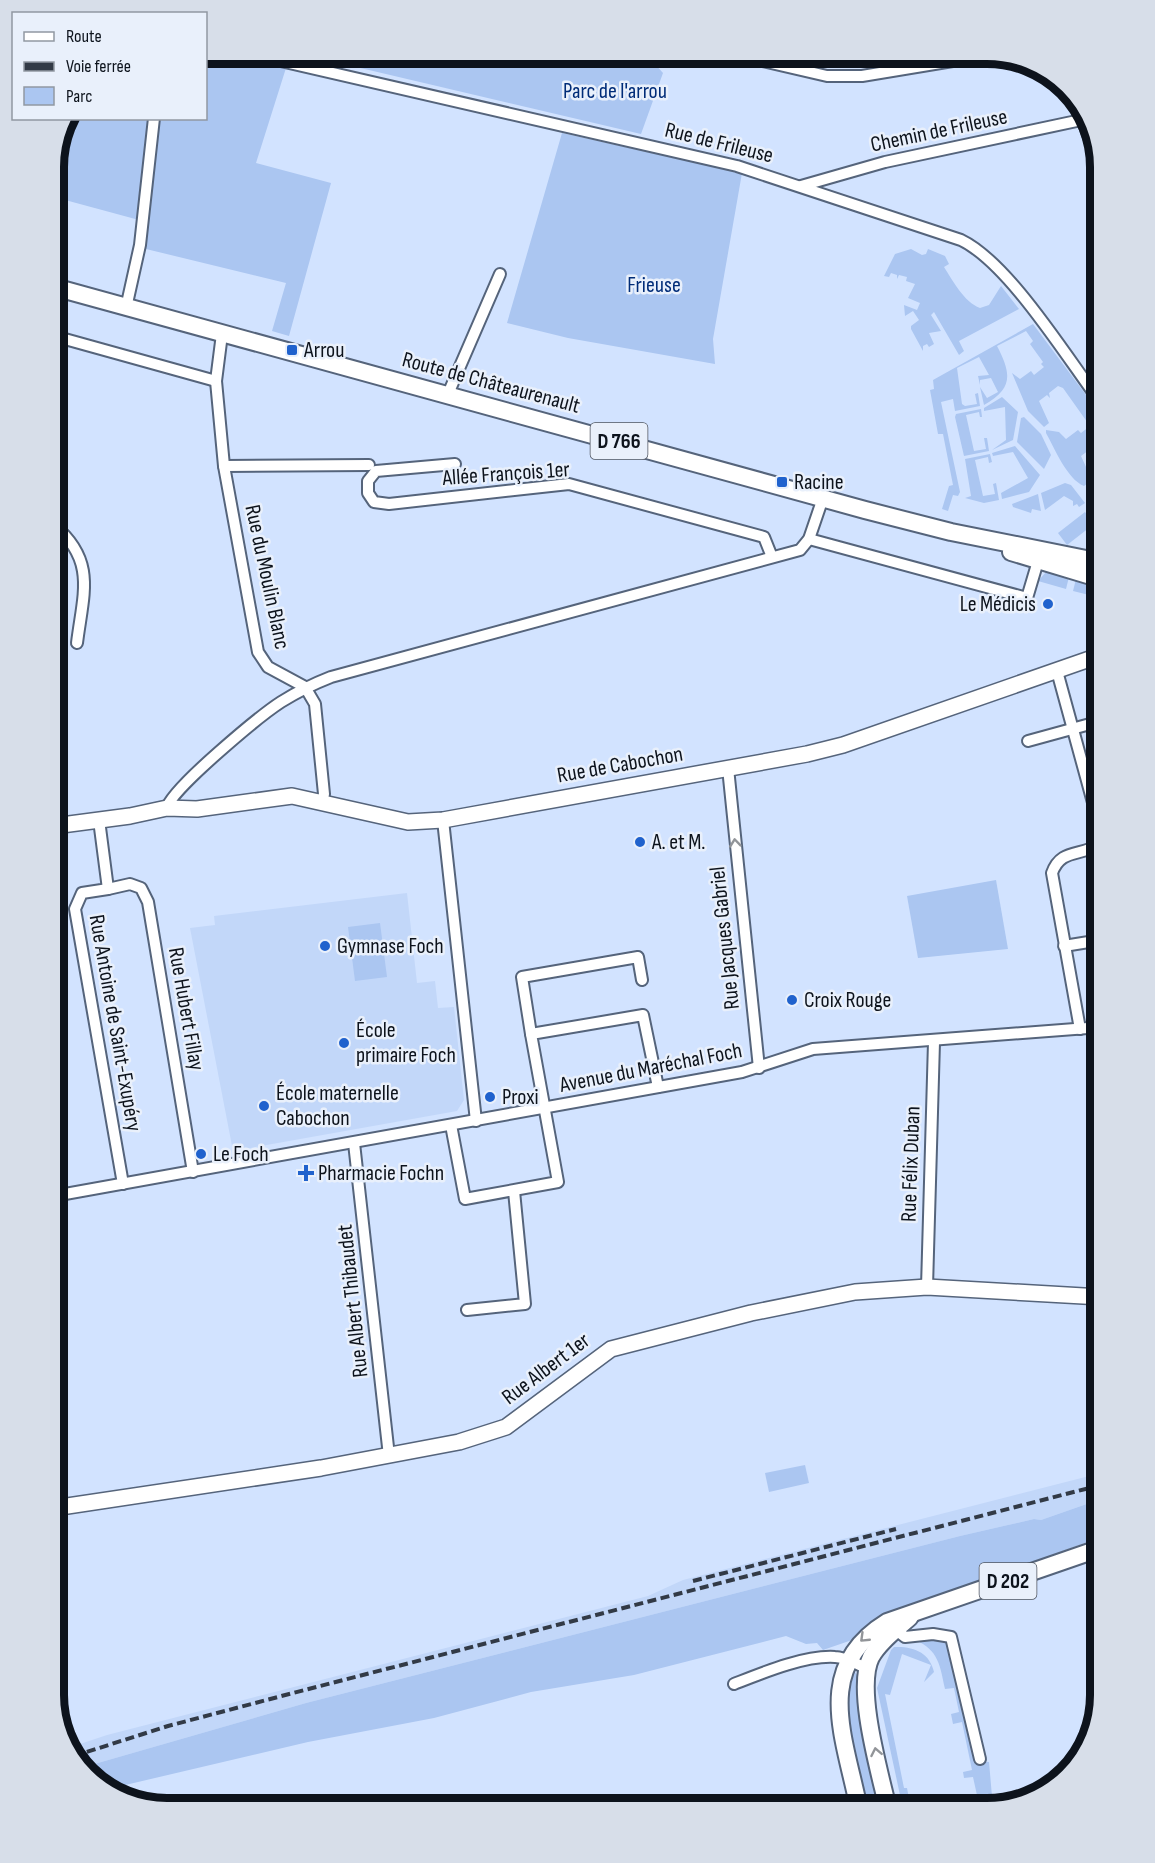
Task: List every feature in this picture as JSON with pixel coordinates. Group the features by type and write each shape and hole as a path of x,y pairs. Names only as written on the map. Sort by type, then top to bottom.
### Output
{"main road":[{"name":"Route de Châteaurenault","path":"65,290 951,532 1090,576"},
{"name":"Route de Châteaurenault","path":"951,532 1090,560"},
{"name":"D 202","path":"857,1798 839,1700 841,1678 857,1644 915,1613 1090,1552"},
{"path":"886,1798 867,1705 866,1668 890,1626"}],"street":[{"name":"Rue de Frileuse","path":"294,64 737,166 934,230 976,247 1003,272 1090,388"},
{"path":"778,65 826,76 862,76 929,65"},
{"name":"Chemin de Frileuse","path":"801,186 885,162 1076,116"},
{"path":"126,308 140,245 154,120"},
{"path":"448,394 500,274"},
{"name":"Rue du Moulin Blanc","path":"222,334 216,381 224,465 258,652 268,667 305,687"},
{"path":"65,339 216,381"},
{"name":"Allée François 1er","path":"455,464 376,471 368,481 368,494 374,502 389,504 569,484 764,537 772,557"},
{"path":"224,465 369,465"},
{"path":"167,808 177,790 257,718 305,687 331,676 800,550 809,539 824,498"},
{"path":"65,534 79,554 86,574 85,596 77,643"},
{"path":"809,539 1027,598 1038,561"},
{"name":"Rue de Cabochon","path":"65,825 167,808 197,808 292,796 408,822 443,820 843,745 1090,659"},
{"path":"1057,670 1090,791"},
{"path":"305,687 315,704 324,794 322,802"},
{"path":"1028,741 1090,724"},
{"name":"Rue Jacques Gabriel","path":"728,768 759,1068"},
{"name":"Rue Antoine de Saint-Exupéry","path":"99,820 108,889 82,893 75,909 123,1184"},
{"path":"443,820 476,1121"},
{"path":"1080,1029 1052,873 1056,862 1063,856 1090,851"},
{"name":"Rue Hubert Fillay","path":"108,889 130,884 141,888 148,902 193,1172"},
{"path":"1064,946 1090,942"},
{"path":"451,1125 465,1199 558,1182 522,977 638,957 642,980"},
{"path":"531,1034 643,1015 658,1087"},
{"name":"Avenue du Maréchal Foch","path":"64,1194 759,1068 813,1049 934,1042 1090,1028"},
{"name":"Rue Félix Duban","path":"927,1287 934,1042"},
{"name":"Rue Albert Thibaudet","path":"354,1143 390,1456"},
{"path":"467,1310 525,1304 514,1191"},
{"name":"Rue Albert 1er","path":"64,1506 390,1456 459,1442 506,1427 611,1349 751,1313 855,1292 927,1287 1090,1296"},
{"path":"890,1626 904,1637 933,1634 951,1637 980,1760"},
{"path":"734,1684 769,1671 835,1657 848,1659 866,1668"}],"shaded area":[{"path":"407,893 417,983 435,981 438,1008 454,1007 464,1100 457,1111 233,1151 190,928 215,925 214,916"},
{"path":"1090,1476 1090,1503 1041,1520 1034,1519 960,1536 306,1703 91,1765 77,1745 107,1735 648,1596 683,1580"}],"green space":[{"path":"207,64 270,64 286,68 256,163 331,183 289,336 272,331 286,283 146,249 157,120 207,120"},
{"name":"Parc de l'arrou","path":"344,64 655,65 663,73 641,134"},
{"path":"76,120 149,120 139,220 65,200 65,160 68,141"},
{"name":"Frieuse","path":"562,133 742,173 713,339 715,364 568,338 507,323"},
{"path":"911,249 922,255 926,254 928,249 945,256 949,264 944,267 959,290 974,305 980,308 989,305 1001,286 1019,309 959,341 964,351 959,355 934,312 931,315 941,331 929,333 934,344 929,347 927,344 923,346 923,351 911,329 911,326 919,320 913,311 905,316 904,305 917,310 920,303 908,298 915,284 906,281 907,277 899,275 897,279 897,275 891,273 889,277 884,276 895,254"},
{"path":"1033,324 1090,400 1090,426 1063,388 1058,386 1049,393 1050,398 1047,395 1039,401 1049,423 1044,427 1028,411 1012,373 1020,379 1031,371 1034,375 1044,367 1030,344 1033,341 1026,331 997,346 1005,364 1007,379 1001,392 984,405 980,387 987,398 998,392 991,378 980,380 980,385 978,376 989,375 979,357 957,368 962,404 965,406 977,404 975,394 978,393 980,406 955,411 953,399 941,402 960,492 958,496 953,495 948,511 942,509 949,486 953,485 943,434 938,434 930,390 934,389 933,380"},
{"path":"1002,397 1018,412 1013,440 992,450 1006,440 1005,407 984,411 984,408"},
{"path":"981,409 982,417 979,412 966,415 974,451 986,449 984,438 987,438 989,451 964,456 956,414"},
{"path":"1024,417 1041,434 1051,455 1044,469 1017,442 1021,418"},
{"path":"1090,426 1090,451 1081,456 1090,476 1090,482 1084,486 1072,477 1062,463 1046,430 1059,432 1066,439 1078,430 1081,433"},
{"path":"1015,446 1040,475 1029,492 1002,499 1001,493 1028,478 1013,452 993,456 992,453"},
{"path":"990,454 992,462 989,463 988,457 975,460 983,496 995,494 993,484 996,483 999,500 984,503 965,498 971,496 965,459"},
{"path":"1065,483 1071,485 1085,503 1079,507 1077,504 1073,506 1073,501 1064,496 1045,510 1041,493"},
{"path":"1038,494 1041,511 1032,509 1031,513 1013,507 1012,504"},
{"path":"1085,512 1090,519 1090,527 1067,545 1058,533"},
{"path":"1047,571 1070,573 1066,589 1038,581"},
{"path":"1077,575 1090,584 1090,595 1073,591"},
{"path":"996,880 1008,949 918,958 907,896"},
{"path":"380,923 387,977 355,981 348,927"},
{"path":"805,1465 809,1483 769,1492 765,1473"},
{"path":"1090,1503 1090,1541 905,1609 869,1626 852,1640 823,1650 817,1643 806,1644 786,1636 634,1675 531,1692 434,1718 308,1742 119,1786 91,1765 306,1703 960,1536 1034,1519 1041,1520"},
{"path":"933,1636 949,1642 978,1761 989,1762 992,1798 978,1798 973,1777 964,1778 963,1772 972,1770 962,1722 953,1724 951,1714 959,1712 954,1688 945,1689 940,1666 934,1654 915,1640"},
{"path":"894,1647 914,1649 920,1652 929,1660 934,1672 924,1682 931,1665 902,1654 890,1695 885,1694 904,1788 907,1788 909,1798 901,1798 877,1688"},
{"path":"853,1670 860,1678 881,1798 865,1798 847,1719 849,1673"}],"railway":[{"path":"82,1753 168,1726 293,1693 1090,1488"},
{"path":"693,1581 896,1529"}],"place":[{"name":"Arrou","path":"292,350"},
{"name":"Racine","path":"782,482"},
{"name":"Le Médicis","path":"1048,604"},
{"name":"A. et M.","path":"640,842"},
{"name":"Gymnase Foch","path":"325,946"},
{"name":"Croix Rouge","path":"792,1000"},
{"name":"École primaire Foch","path":"344,1043"},
{"name":"Proxi","path":"490,1097"},
{"name":"École maternelle Cabochon","path":"264,1106"},
{"name":"Le Foch","path":"201,1154"},
{"name":"Pharmacie Fochn","path":"306,1173"}]}
